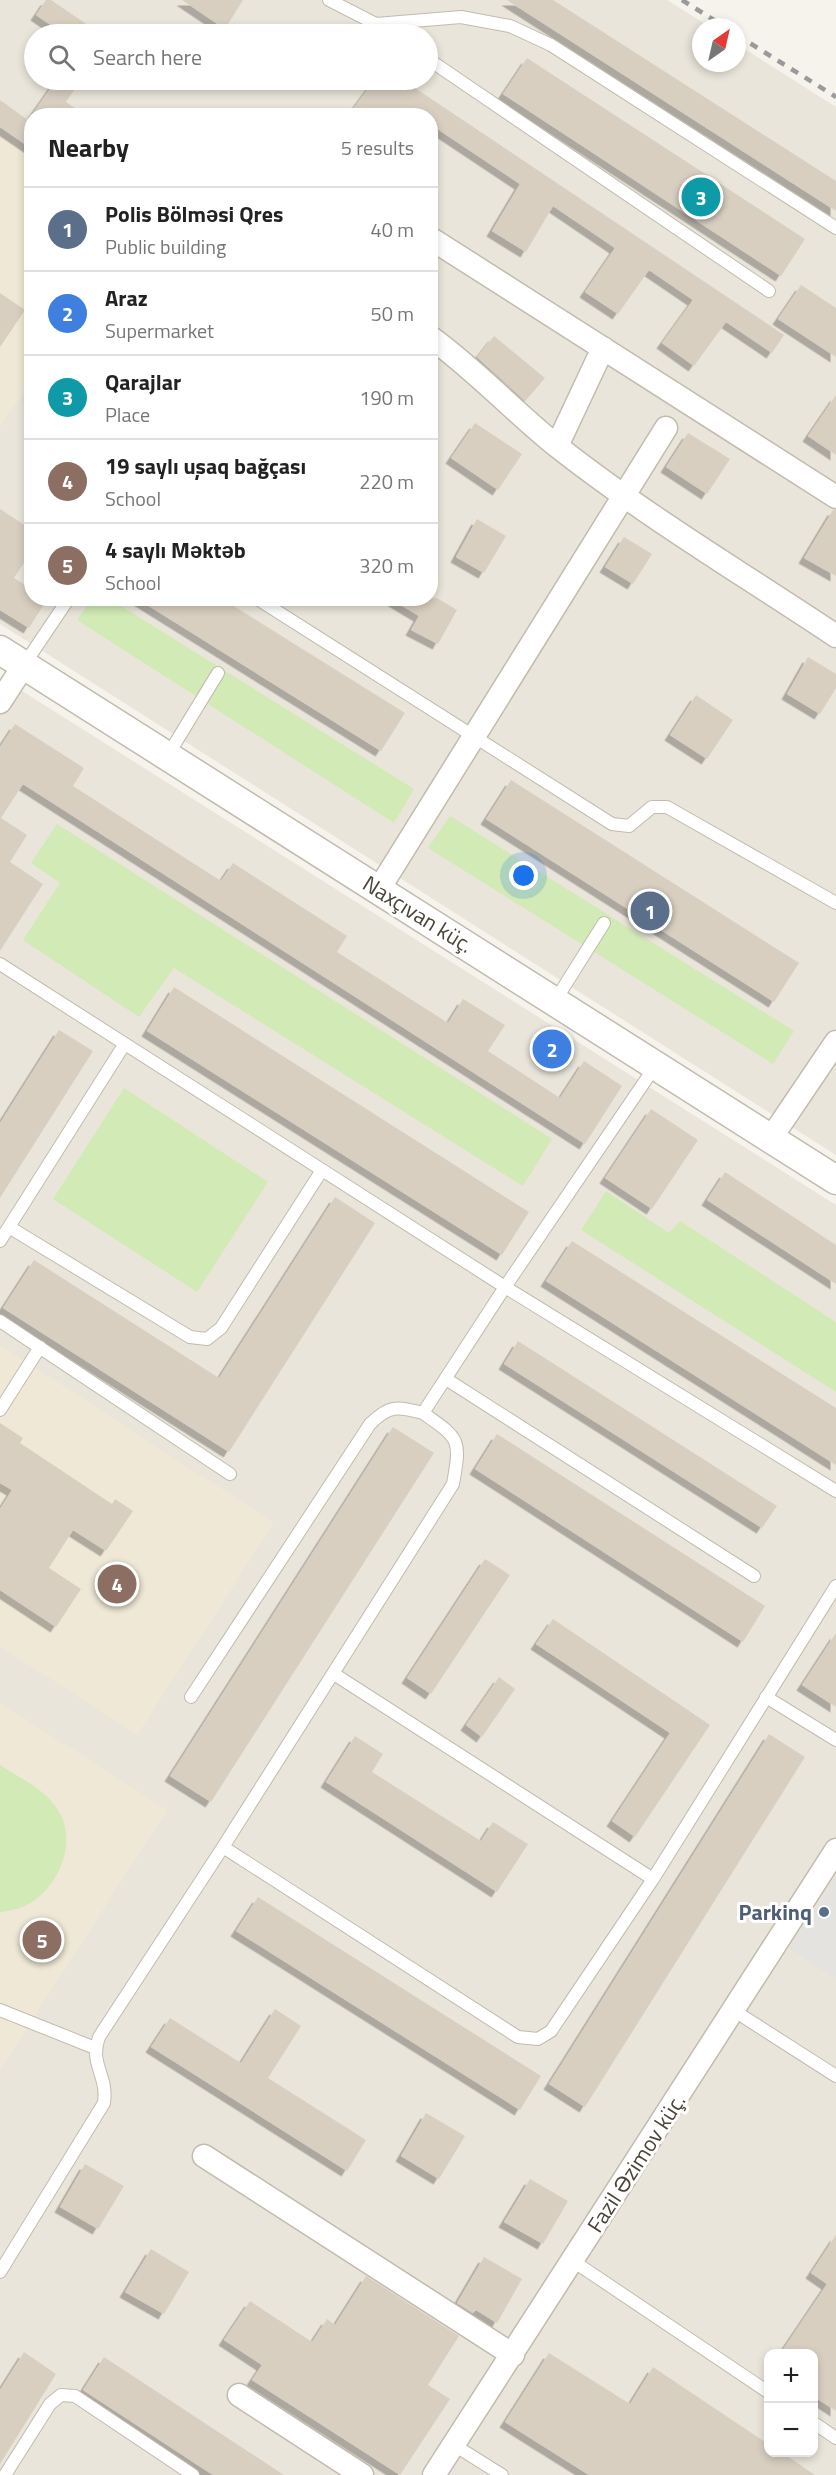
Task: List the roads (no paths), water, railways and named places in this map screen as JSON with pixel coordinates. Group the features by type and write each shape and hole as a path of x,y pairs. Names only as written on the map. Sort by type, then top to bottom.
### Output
{"street":[{"path":"438,243 836,497"},
{"path":"438,343 460,359 557,446 624,495 836,636"},
{"path":"557,446 603,348"},
{"path":"379,889 666,428"},
{"name":"Naxçıvan küç.","path":"0,650 836,1180"},
{"path":"0,702 24,665"},
{"path":"771,1138 836,1042"},
{"name":"Fazil Əzimov küç.","path":"434,2475 836,1850"},
{"path":"204,2156 513,2355"},
{"path":"239,2395 362,2475"}],"lane":[{"path":"329,0 376,24 461,17 510,26 551,45 836,228"},
{"path":"438,66 769,291"},
{"path":"24,665 64,606"},
{"path":"269,606 612,824 629,826 652,807 667,807 836,903"},
{"path":"168,755 218,673"},
{"path":"555,1001 604,922"},
{"path":"0,964 505,1287 836,1491"},
{"path":"0,1240 124,1045"},
{"path":"423,1413 505,1287 656,1065"},
{"path":"9,1227 190,1337 207,1339 220,1328 322,1170"},
{"path":"0,1321 231,1474"},
{"path":"0,1410 39,1347"},
{"path":"446,1378 754,1576"},
{"path":"0,2272 104,2103 104,2079 95,2057 99,2037 334,1674 453,1484 459,1454 452,1434 423,1413 399,1407 382,1411 370,1424 191,1697"},
{"path":"223,1847 518,2037 537,2039 551,2031 653,1879 836,1587"},
{"path":"334,1674 653,1879"},
{"path":"766,1697 836,1740"},
{"path":"0,2010 95,2048"},
{"path":"733,2010 836,2076"},
{"path":"573,2261 764,2389"},
{"path":"5,2475 50,2404 61,2395 75,2396 193,2475"},
{"path":"818,2425 836,2438"},
{"path":"454,2445 502,2475"}],"railway":[{"path":"682,0 711,18"},
{"path":"746,41 836,97"}],"place":[{"name":"Qarajlar","path":"701,197"},
{"name":"Polis Bölməsi Qres","path":"650,911"},
{"name":"Araz","path":"552,1049"},
{"name":"19 saylı uşaq bağçası","path":"117,1584"},
{"name":"Parkinq","path":"824,1912"},
{"name":"4 saylı Məktəb","path":"42,1940"}]}
